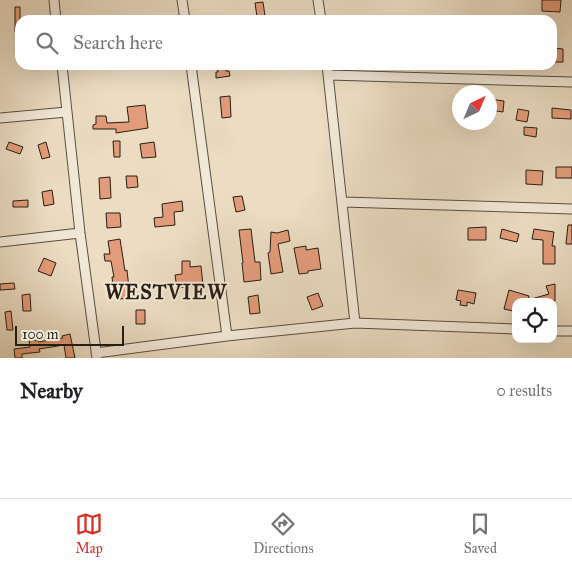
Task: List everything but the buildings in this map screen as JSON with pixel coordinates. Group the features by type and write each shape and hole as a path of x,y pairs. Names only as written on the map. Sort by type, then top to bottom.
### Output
{"street":[{"path":"54,0 56,15"},
{"path":"182,0 184,15"},
{"path":"318,0 320,15"},
{"path":"63,70 80,233 96,356 227,336 354,323 512,329"},
{"path":"192,70 227,336"},
{"path":"354,323 328,70 572,82"},
{"path":"0,118 67,112"},
{"path":"343,202 572,209"},
{"path":"0,242 80,233"},
{"path":"557,331 572,332"}],"district":[{"name":"WESTVIEW","path":"166,292"}]}
